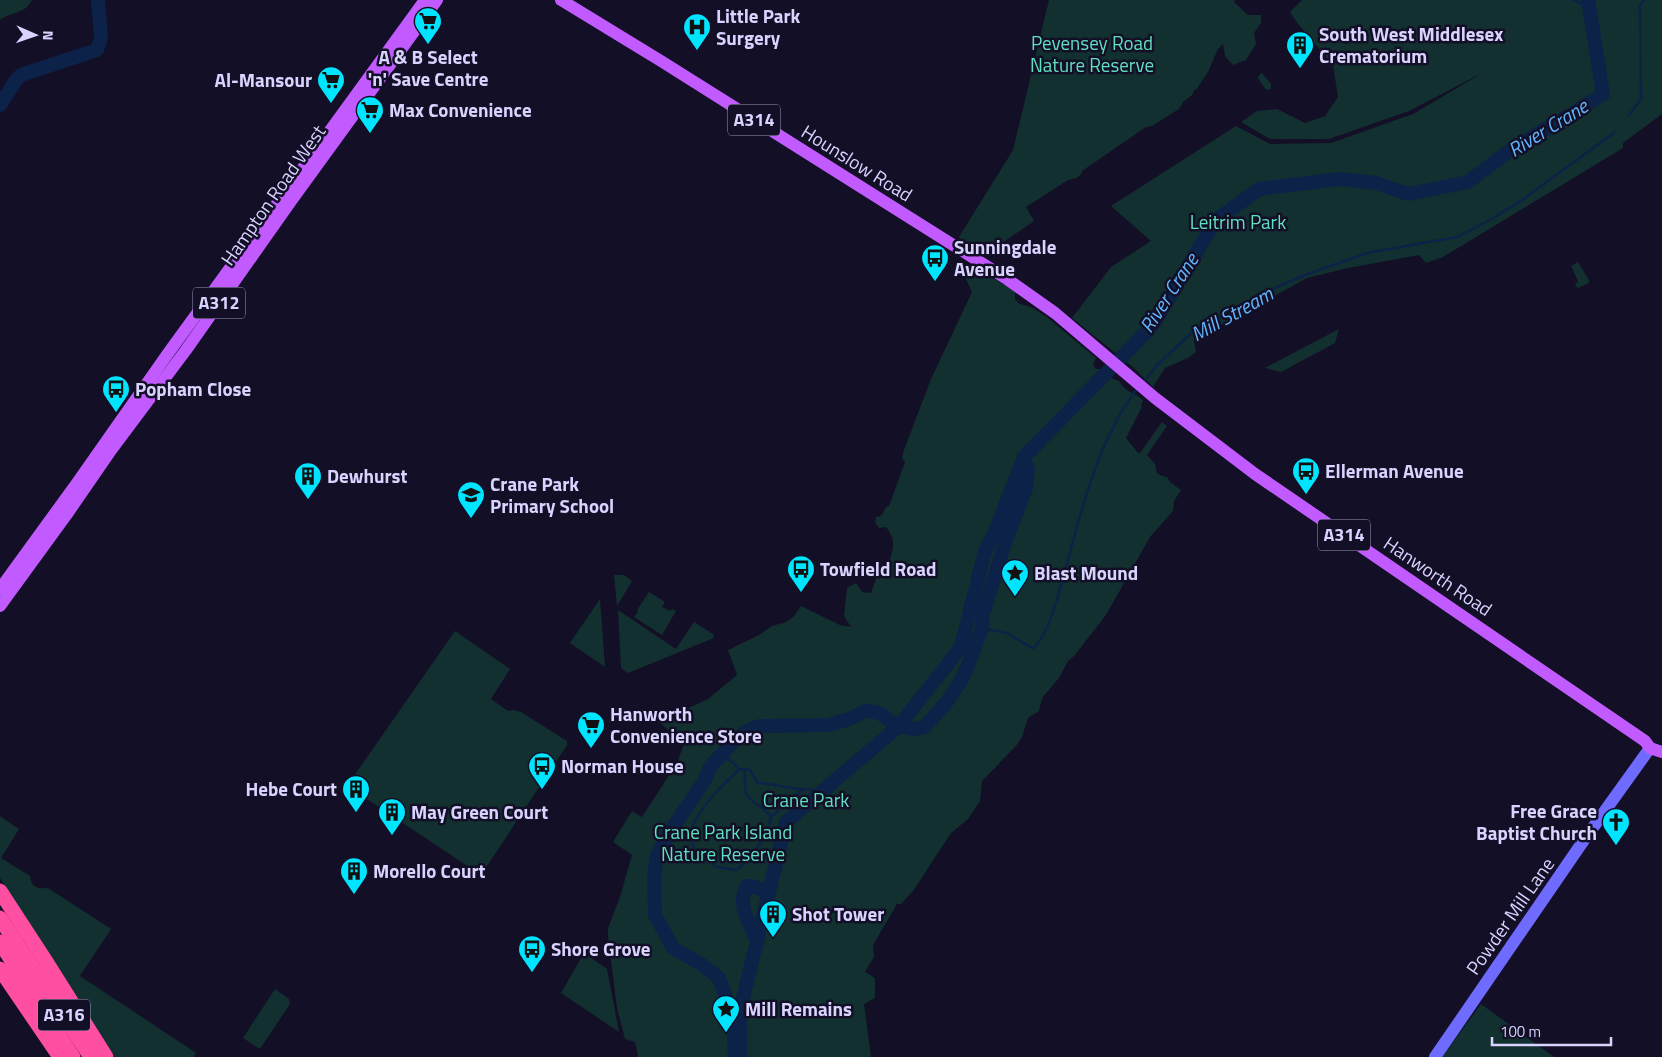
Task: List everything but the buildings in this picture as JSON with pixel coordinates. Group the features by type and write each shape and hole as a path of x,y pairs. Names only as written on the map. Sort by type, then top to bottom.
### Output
{"highway":[{"path":"0,891 106,1057"},
{"name":"A316","path":"0,918 74,1057"},
{"name":"A316","path":"0,942 31,977 91,1057"},
{"path":"0,969 60,1057"}],"main road":[{"name":"Hampton Road West","path":"0,589 173,346 425,0"},
{"name":"Hampton Road West","path":"0,606 436,0"},
{"name":"Hounslow Road","path":"562,0 1007,279 1055,313"},
{"name":"Hanworth Road","path":"1055,313 1145,390 1260,477 1546,672 1656,750"}],"street":[{"name":"Powder Mill Lane","path":"1435,1057 1656,750"}],"green space":[{"path":"0,0 32,0 26,8 0,20"},
{"name":"Pevensey Road Nature Reserve","path":"1049,0 1235,0 1234,2 1248,15 1261,15 1261,23 1254,33 1256,44 1246,60 1233,65 1225,56 1223,44 1218,49 1208,72 1196,90 1183,102 1179,109 1152,126 1146,127 1082,171 1077,178 1068,180 1026,207 1034,221 985,255 959,237 1013,150"},
{"name":"Leitrim Park","path":"1302,0 1662,0 1662,114 1623,143 1623,148 1443,257 1426,263 1419,255 1348,268 1307,278 1194,340 1196,352 1188,358 1165,368 1153,387 1134,368 1072,318 1111,267 1151,241 1111,206 1236,126 1270,144 1331,143 1413,114 1484,72 1409,111 1329,139 1270,139 1241,122 1257,111 1277,109 1305,123 1325,116 1338,97 1333,65 1290,12"},
{"path":"1262,73 1271,84 1269,90 1265,89 1258,78"},
{"path":"1578,262 1589,283 1578,288 1575,285 1578,281 1571,266"},
{"name":"Crane Park","path":"967,267 1004,284 1015,292 1015,299 1018,303 1033,308 1048,318 1096,358 1093,365 1096,369 1100,369 1107,377 1119,381 1127,390 1143,400 1142,407 1126,438 1138,453 1140,453 1162,422 1167,426 1147,455 1155,464 1157,473 1167,477 1170,482 1181,490 1174,501 1173,511 1150,537 1106,615 1068,661 1059,678 1042,698 1039,711 1028,718 1022,737 1016,746 982,781 980,801 968,819 951,833 913,891 901,904 897,904 873,945 874,957 865,972 875,978 875,998 864,1004 871,1057 637,1057 635,1042 625,1039 617,1008 608,937 608,928 620,897 632,855 613,842 632,811 642,817 677,763 684,744 659,722 708,699 737,675 728,650 759,635 772,626 786,622 794,616 801,606 840,625 851,627 844,616 847,588 856,583 862,592 871,593 877,576 871,572 879,563 888,566 893,541 886,527 879,528 875,522 876,517 881,516 886,507 889,506 905,462 902,458 904,450 931,379 972,292 962,271"},
{"path":"1339,329 1335,343 1281,372 1265,368"},
{"path":"614,575 624,575 632,581 617,606"},
{"path":"649,592 665,602 662,607 670,611 672,609 676,611 662,635 634,617"},
{"path":"600,599 605,667 570,643"},
{"path":"618,610 676,649 694,622 713,634 714,638 628,673 621,668"},
{"path":"455,631 510,669 491,699 508,711 521,712 567,741 567,745 481,875 347,786"},
{"path":"0,816 19,829 1,858 30,876 33,885 48,888 111,929 80,976 196,1053 194,1057 115,1057 0,878"},
{"path":"584,953 607,969 619,1032 561,993"},
{"path":"275,989 289,999 290,1004 260,1049 243,1038"},
{"path":"1481,1004 1554,1057 1442,1057"}],"water":[{"path":"725,1000 750,1002 747,1012 747,1057 728,1057"}],"waterway":[{"path":"0,105 21,75 97,50 101,38 98,0"},
{"path":"1573,0 1589,6"},
{"name":"River Crane","path":"738,1019 786,822 899,726 961,647 985,551 994,534 1024,457 1154,324 1215,221 1259,189 1339,179 1376,183 1408,194 1468,182 1516,146 1603,94 1588,0"},
{"name":"Mill Stream","path":"1629,115 1641,99 1640,6 1644,0"},
{"name":"Mill Stream","path":"1143,383 1158,364 1194,331 1279,286 1305,275 1367,253 1457,237 1490,220 1522,200 1615,132"},
{"name":"Mill Stream","path":"982,628 1007,633 1032,648 1041,638 1050,621 1056,603 1083,506 1103,449 1118,418 1137,389"},
{"path":"730,1019 727,1000 719,978 701,964 673,948 655,915 654,876 657,857 665,839 705,780 710,767 745,732 759,726 829,725 849,719 865,711 876,712 899,726 915,729 924,727 931,720 959,684 982,628 983,614 1005,543 1026,488 1028,470 1024,457"},
{"path":"719,757 730,760 739,769 750,770 758,783 811,789 813,793"},
{"path":"690,840 692,827 700,813 721,786 739,769"},
{"path":"744,770 747,795 771,817"},
{"path":"664,842 680,839 690,840 696,851 708,858 716,867 737,870 750,858 759,845 767,832 771,817 802,790"},
{"name":"River Crane","path":"757,940 743,907 744,893 747,886 769,892"}],"place":[{"name":"A & B Select 'n' Save Centre","path":"428,45"},
{"name":"Little Park Surgery","path":"697,51"},
{"name":"South West Middlesex Crematorium","path":"1300,69"},
{"name":"Al-Mansour","path":"331,104"},
{"name":"Max Convenience","path":"370,134"},
{"name":"Sunningdale Avenue","path":"935,282"},
{"name":"Popham Close","path":"116,413"},
{"name":"Ellerman Avenue","path":"1306,495"},
{"name":"Dewhurst","path":"308,500"},
{"name":"Crane Park Primary School","path":"471,519"},
{"name":"Towfield Road","path":"801,593"},
{"name":"Blast Mound","path":"1015,597"},
{"name":"Hanworth Convenience Store","path":"591,749"},
{"name":"Norman House","path":"542,790"},
{"name":"Hebe Court","path":"356,813"},
{"name":"May Green Court","path":"392,836"},
{"name":"Free Grace Baptist Church","path":"1616,846"},
{"name":"Morello Court","path":"354,895"},
{"name":"Shot Tower","path":"773,938"},
{"name":"Shore Grove","path":"532,973"},
{"name":"Mill Remains","path":"726,1033"}],"park label":[{"name":"Crane Park Island Nature Reserve","path":"723,843"}]}
